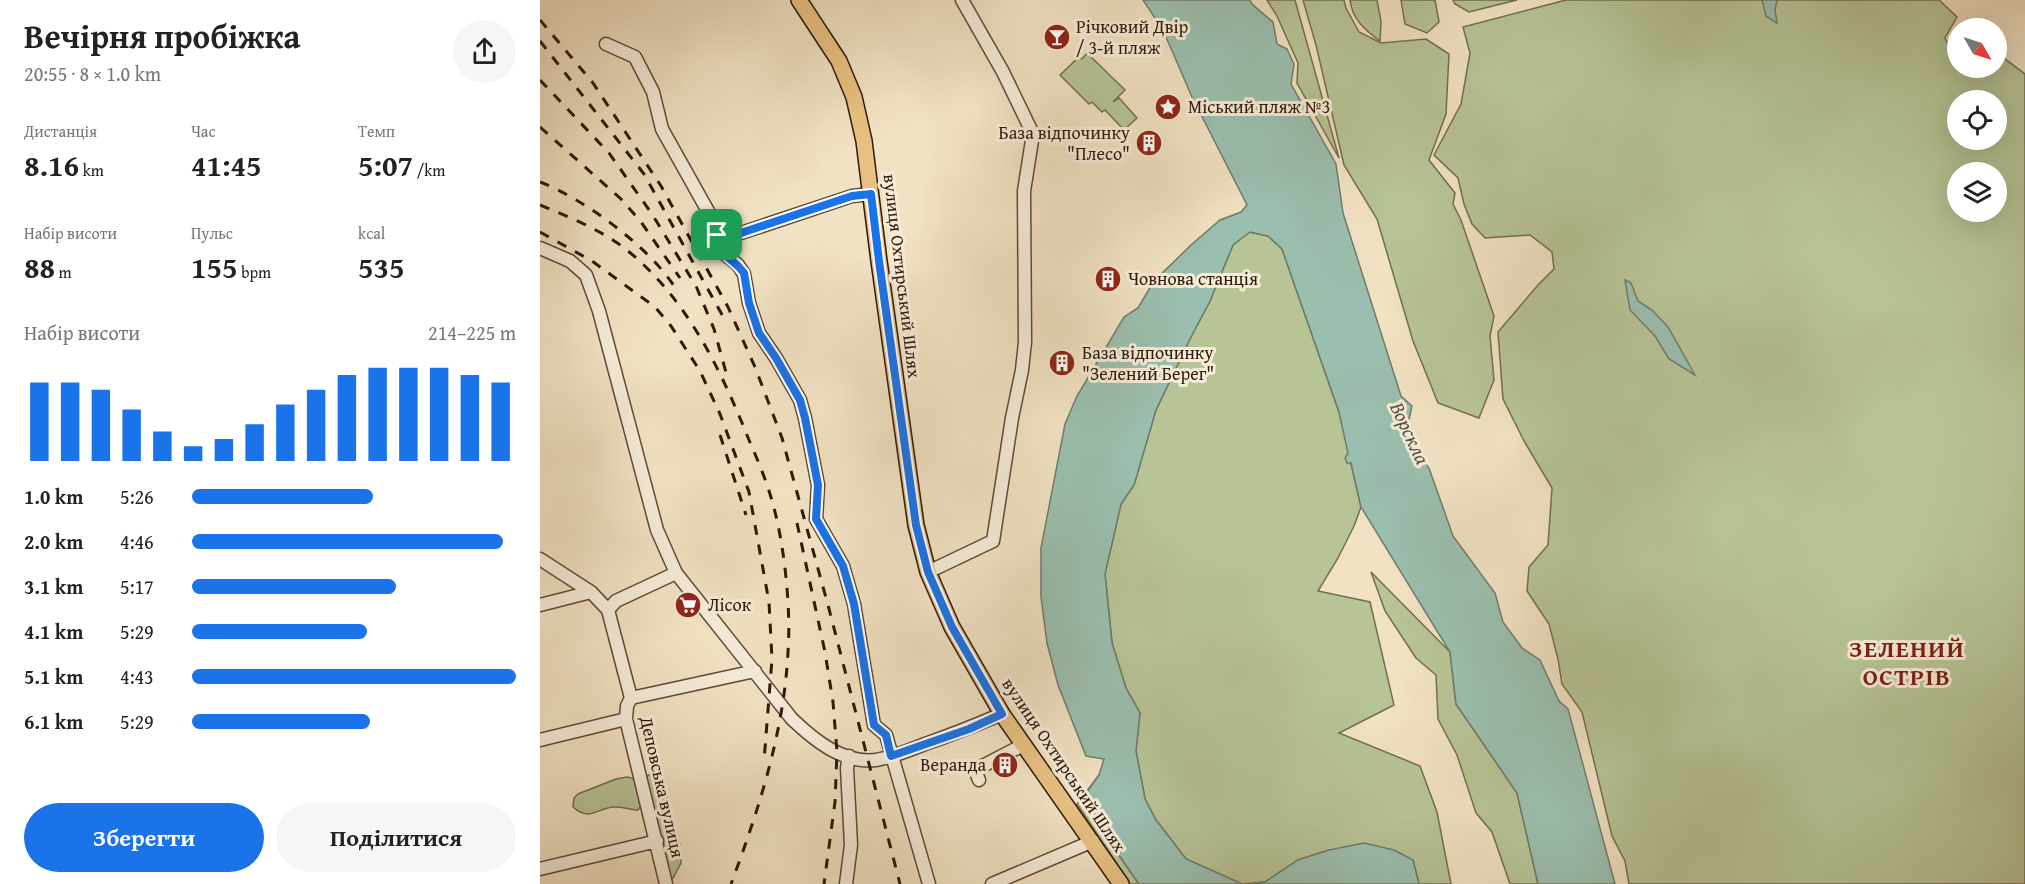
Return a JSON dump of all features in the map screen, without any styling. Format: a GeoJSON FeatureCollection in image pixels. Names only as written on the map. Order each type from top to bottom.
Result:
{"type":"FeatureCollection","features":[{"type":"Feature","properties":{"kind":"main road","name":"вулиця Охтирський Шлях"},"geometry":{"type":"LineString","coordinates":[[799,0],[839,61],[854,97],[867,154],[879,261],[916,525],[928,572],[952,627],[1002,714],[1121,884]]}},
{"type":"Feature","properties":{"kind":"street"},"geometry":{"type":"LineString","coordinates":[[928,572],[993,541],[1025,342],[1024,191],[1033,134],[1003,72],[962,0]]}},
{"type":"Feature","properties":{"kind":"street"},"geometry":{"type":"LineString","coordinates":[[606,44],[635,57],[653,92],[662,129],[709,213],[721,251],[744,273],[749,303],[759,333],[800,400],[818,485],[816,519],[843,566],[854,604],[874,725],[886,735],[929,884]]}},
{"type":"Feature","properties":{"kind":"street"},"geometry":{"type":"LineString","coordinates":[[717,235],[741,233],[852,196],[871,194]]}},
{"type":"Feature","properties":{"kind":"street"},"geometry":{"type":"LineString","coordinates":[[540,248],[570,261],[586,275],[599,311],[657,530],[676,573],[792,719],[821,744],[849,756],[875,760],[969,729],[1002,714]]}},
{"type":"Feature","properties":{"kind":"street","name":"Деповська вулиця"},"geometry":{"type":"LineString","coordinates":[[540,559],[591,592],[608,610],[631,698],[627,706],[626,719],[666,884]]}},
{"type":"Feature","properties":{"kind":"street"},"geometry":{"type":"LineString","coordinates":[[608,610],[616,601],[676,573]]}},
{"type":"Feature","properties":{"kind":"street"},"geometry":{"type":"LineString","coordinates":[[540,605],[591,592]]}},
{"type":"Feature","properties":{"kind":"street","name":"Деповська вулиця"},"geometry":{"type":"LineString","coordinates":[[631,698],[755,671]]}},
{"type":"Feature","properties":{"kind":"street"},"geometry":{"type":"LineString","coordinates":[[540,740],[626,719]]}},
{"type":"Feature","properties":{"kind":"street"},"geometry":{"type":"LineString","coordinates":[[979,780],[975,770],[1023,745]]}},
{"type":"Feature","properties":{"kind":"street"},"geometry":{"type":"LineString","coordinates":[[846,884],[851,846],[847,768],[849,756]]}},
{"type":"Feature","properties":{"kind":"street"},"geometry":{"type":"LineString","coordinates":[[540,869],[657,841]]}},
{"type":"Feature","properties":{"kind":"street"},"geometry":{"type":"LineString","coordinates":[[992,884],[1093,841]]}},
{"type":"Feature","properties":{"kind":"shaded area"},"geometry":{"type":"Polygon","coordinates":[[[1143,0],[1250,0],[1273,22],[1277,44],[1287,49],[1294,64],[1291,84],[1336,164],[1343,213],[1401,396],[1412,406],[1405,437],[1429,468],[1453,536],[1495,593],[1503,622],[1522,648],[1540,660],[1559,701],[1568,709],[1615,884],[1538,884],[1517,793],[1456,704],[1450,652],[1361,507],[1351,463],[1347,463],[1345,458],[1348,453],[1339,412],[1282,249],[1268,236],[1250,232],[1233,245],[1210,301],[1156,410],[1134,485],[1121,504],[1105,574],[1112,643],[1126,688],[1140,713],[1136,751],[1145,799],[1156,820],[1186,859],[1242,884],[1139,884],[1088,811],[1087,792],[1099,775],[1104,759],[1086,756],[1058,685],[1047,643],[1041,597],[1041,548],[1065,424],[1077,396],[1124,317],[1138,308],[1154,281],[1191,245],[1220,220],[1241,212],[1247,205],[1192,97],[1163,30],[1143,0]]]}},
{"type":"Feature","properties":{"kind":"shaded area"},"geometry":{"type":"Polygon","coordinates":[[[1267,0],[1295,0],[1339,158],[1297,83],[1298,63],[1277,16],[1267,0]]]}},
{"type":"Feature","properties":{"kind":"shaded area"},"geometry":{"type":"Polygon","coordinates":[[[1303,0],[1344,0],[1359,32],[1381,43],[1426,39],[1449,54],[1446,114],[1429,160],[1455,193],[1453,204],[1461,220],[1494,316],[1490,336],[1494,380],[1479,418],[1438,403],[1413,341],[1377,219],[1344,165],[1303,0]]]}},
{"type":"Feature","properties":{"kind":"shaded area"},"geometry":{"type":"Polygon","coordinates":[[[1350,0],[1377,0],[1381,21],[1380,41],[1360,24],[1353,13],[1350,0]]]}},
{"type":"Feature","properties":{"kind":"shaded area"},"geometry":{"type":"Polygon","coordinates":[[[1401,0],[1435,0],[1439,22],[1427,33],[1405,24],[1401,0]]]}},
{"type":"Feature","properties":{"kind":"shaded area"},"geometry":{"type":"Polygon","coordinates":[[[1453,0],[1517,0],[1469,12],[1455,4],[1453,0]]]}},
{"type":"Feature","properties":{"kind":"shaded area"},"geometry":{"type":"Polygon","coordinates":[[[1566,0],[1939,0],[1957,17],[1947,18],[1945,38],[1947,78],[2007,78],[2007,60],[2025,74],[2025,884],[1629,884],[1625,861],[1612,836],[1582,712],[1562,684],[1549,624],[1527,591],[1529,567],[1548,545],[1552,488],[1524,441],[1503,399],[1498,332],[1554,269],[1552,252],[1530,235],[1485,238],[1472,224],[1464,204],[1458,178],[1434,155],[1461,104],[1470,53],[1463,27],[1566,0]]]}},
{"type":"Feature","properties":{"kind":"shaded area"},"geometry":{"type":"Polygon","coordinates":[[[1762,0],[1777,0],[1775,10],[1777,23],[1766,16],[1762,0]]]}},
{"type":"Feature","properties":{"kind":"shaded area"},"geometry":{"type":"Polygon","coordinates":[[[1087,53],[1125,90],[1113,102],[1119,98],[1137,118],[1124,130],[1105,110],[1102,112],[1092,102],[1089,104],[1060,75],[1079,57],[1082,59],[1087,53]]]}},
{"type":"Feature","properties":{"kind":"shaded area"},"geometry":{"type":"Polygon","coordinates":[[[1249,232],[1268,236],[1282,249],[1339,412],[1361,507],[1338,558],[1318,591],[1370,602],[1394,705],[1339,733],[1420,766],[1437,812],[1451,884],[1419,884],[1413,860],[1329,850],[1298,860],[1265,882],[1242,884],[1186,859],[1156,820],[1145,799],[1136,751],[1140,713],[1126,688],[1112,643],[1105,574],[1121,504],[1134,485],[1156,410],[1210,301],[1233,245],[1249,232]]]}},
{"type":"Feature","properties":{"kind":"shaded area"},"geometry":{"type":"Polygon","coordinates":[[[1625,280],[1631,283],[1638,301],[1652,310],[1668,327],[1695,375],[1669,359],[1655,336],[1630,310],[1625,280]]]}},
{"type":"Feature","properties":{"kind":"shaded area"},"geometry":{"type":"Polygon","coordinates":[[[1371,572],[1450,652],[1456,704],[1517,793],[1538,884],[1510,884],[1492,832],[1476,813],[1457,755],[1438,719],[1436,675],[1416,658],[1385,611],[1371,572]]]}},
{"type":"Feature","properties":{"kind":"shaded area"},"geometry":{"type":"Polygon","coordinates":[[[653,773],[664,779],[680,845],[681,863],[673,878],[666,876],[645,782],[647,776],[653,773]]]}},
{"type":"Feature","properties":{"kind":"shaded area"},"geometry":{"type":"Polygon","coordinates":[[[1099,775],[1087,792],[1088,811],[1139,884],[1130,884],[1077,804],[1099,775]]]}},
{"type":"Feature","properties":{"kind":"shaded area"},"geometry":{"type":"Polygon","coordinates":[[[627,777],[635,780],[639,786],[643,803],[638,810],[614,807],[589,814],[573,807],[574,798],[578,794],[627,777]]]}},
{"type":"Feature","properties":{"kind":"shaded area"},"geometry":{"type":"Polygon","coordinates":[[[1364,843],[1394,850],[1413,860],[1419,884],[1251,884],[1265,882],[1298,860],[1329,850],[1364,843]]]}},
{"type":"Feature","properties":{"kind":"railway"},"geometry":{"type":"LineString","coordinates":[[540,20],[593,83],[661,186],[728,307],[755,367],[782,438],[900,884]]}},
{"type":"Feature","properties":{"kind":"railway"},"geometry":{"type":"LineString","coordinates":[[540,41],[644,174],[725,320]]}},
{"type":"Feature","properties":{"kind":"railway"},"geometry":{"type":"LineString","coordinates":[[540,80],[609,153],[652,214],[696,286],[714,329],[727,376]]}},
{"type":"Feature","properties":{"kind":"railway"},"geometry":{"type":"LineString","coordinates":[[540,127],[621,199],[641,222],[680,278]]}},
{"type":"Feature","properties":{"kind":"railway"},"geometry":{"type":"LineString","coordinates":[[540,182],[576,200],[614,225],[648,255],[674,286]]}},
{"type":"Feature","properties":{"kind":"railway"},"geometry":{"type":"LineString","coordinates":[[540,205],[608,237],[628,251],[668,291],[700,337],[727,388],[773,503],[782,545],[788,600],[789,636],[786,682],[776,741],[760,799],[731,884]]}},
{"type":"Feature","properties":{"kind":"railway"},"geometry":{"type":"LineString","coordinates":[[540,232],[592,261],[655,307],[671,326],[700,371],[720,414],[749,492],[769,602],[772,659],[764,761]]}},
{"type":"Feature","properties":{"kind":"railway"},"geometry":{"type":"LineString","coordinates":[[720,435],[746,515]]}},
{"type":"Feature","properties":{"kind":"railway"},"geometry":{"type":"LineString","coordinates":[[797,523],[825,652],[833,702],[837,752],[835,802],[824,884]]}},
{"type":"Feature","properties":{"kind":"place","name":"Річковий Двір / 3-й пляж"},"geometry":{"type":"Point","coordinates":[1057,37]}},
{"type":"Feature","properties":{"kind":"place","name":"Міський пляж №3"},"geometry":{"type":"Point","coordinates":[1168,107]}},
{"type":"Feature","properties":{"kind":"place","name":"База відпочинку \"Плесо\""},"geometry":{"type":"Point","coordinates":[1149,143]}},
{"type":"Feature","properties":{"kind":"place","name":"Човнова станція"},"geometry":{"type":"Point","coordinates":[1108,279]}},
{"type":"Feature","properties":{"kind":"place","name":"База відпочинку \"Зелений Берег\""},"geometry":{"type":"Point","coordinates":[1062,363]}},
{"type":"Feature","properties":{"kind":"place","name":"Лісок"},"geometry":{"type":"Point","coordinates":[688,605]}},
{"type":"Feature","properties":{"kind":"place","name":"Веранда"},"geometry":{"type":"Point","coordinates":[1005,765]}},
{"type":"Feature","properties":{"kind":"district","name":"ЗЕЛЕНИЙ ОСТРІВ"},"geometry":{"type":"Point","coordinates":[1907,663]}},
{"type":"Feature","properties":{"kind":"route"},"geometry":{"type":"LineString","coordinates":[[871,194],[916,525],[928,572],[952,627],[1002,714],[969,729],[891,756],[886,735],[874,725],[860,633],[843,566],[816,519],[818,485],[800,400],[759,333],[749,303],[744,273],[721,251],[717,235],[741,233],[852,196],[871,194]]}},
{"type":"Feature","properties":{"kind":"water label","name":"Ворскла"},"geometry":{"type":"Point","coordinates":[1410,433]}}]}
